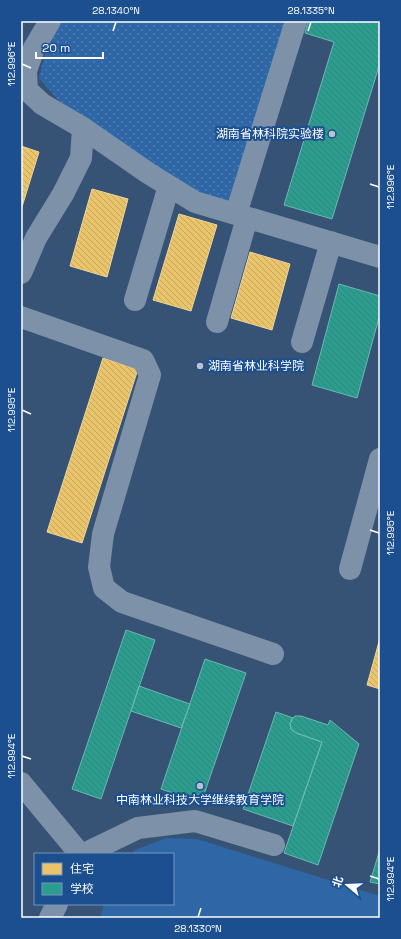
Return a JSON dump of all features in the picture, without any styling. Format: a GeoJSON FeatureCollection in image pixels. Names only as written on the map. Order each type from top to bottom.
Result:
{"type":"FeatureCollection","features":[{"type":"Feature","properties":{"kind":"lane"},"geometry":{"type":"LineString","coordinates":[[50,21],[34,48],[26,71],[27,90],[32,104],[84,128],[148,173],[195,202],[380,257]]}},
{"type":"Feature","properties":{"kind":"lane"},"geometry":{"type":"LineString","coordinates":[[217,322],[242,216],[296,21]]}},
{"type":"Feature","properties":{"kind":"lane"},"geometry":{"type":"LineString","coordinates":[[21,273],[36,238],[63,194],[81,158],[84,128]]}},
{"type":"Feature","properties":{"kind":"lane"},"geometry":{"type":"LineString","coordinates":[[135,300],[169,186]]}},
{"type":"Feature","properties":{"kind":"lane"},"geometry":{"type":"LineString","coordinates":[[302,342],[331,242]]}},
{"type":"Feature","properties":{"kind":"lane"},"geometry":{"type":"LineString","coordinates":[[21,317],[143,360],[150,374],[103,534],[99,568],[104,588],[122,602],[273,654]]}},
{"type":"Feature","properties":{"kind":"lane"},"geometry":{"type":"LineString","coordinates":[[350,569],[380,459]]}},
{"type":"Feature","properties":{"kind":"lane"},"geometry":{"type":"LineString","coordinates":[[21,782],[79,853]]}},
{"type":"Feature","properties":{"kind":"lane"},"geometry":{"type":"LineString","coordinates":[[86,853],[138,828],[195,821],[274,845]]}},
{"type":"Feature","properties":{"kind":"lane"},"geometry":{"type":"LineString","coordinates":[[50,918],[56,905]]}},
{"type":"Feature","properties":{"kind":"shaded area"},"geometry":{"type":"Polygon","coordinates":[[[59,21],[289,21],[231,206],[191,193],[58,100],[39,78],[45,54],[59,21]]]}},
{"type":"Feature","properties":{"kind":"shaded area"},"geometry":{"type":"Polygon","coordinates":[[[166,838],[197,839],[380,896],[380,918],[100,918],[104,905],[174,905],[174,853],[133,853],[135,850],[166,838]]]}},
{"type":"Feature","properties":{"kind":"building: 住宅"},"geometry":{"type":"Polygon","coordinates":[[[21,146],[39,152],[21,210],[21,146]]]}},
{"type":"Feature","properties":{"kind":"building: 住宅"},"geometry":{"type":"Polygon","coordinates":[[[92,189],[128,199],[107,277],[70,266],[92,189]]]}},
{"type":"Feature","properties":{"kind":"building: 住宅"},"geometry":{"type":"Polygon","coordinates":[[[179,214],[217,225],[191,311],[153,300],[179,214]]]}},
{"type":"Feature","properties":{"kind":"building: 住宅"},"geometry":{"type":"Polygon","coordinates":[[[250,252],[290,264],[272,330],[231,318],[250,252]]]}},
{"type":"Feature","properties":{"kind":"building: 住宅"},"geometry":{"type":"Polygon","coordinates":[[[103,358],[138,369],[82,543],[47,532],[103,358]]]}},
{"type":"Feature","properties":{"kind":"building: 住宅"},"geometry":{"type":"Polygon","coordinates":[[[380,638],[380,689],[367,685],[380,638]]]}},
{"type":"Feature","properties":{"kind":"building: 学校","name":"湖南省林科院实验楼"},"geometry":{"type":"Polygon","coordinates":[[[308,21],[380,21],[380,63],[332,219],[284,205],[334,42],[305,33],[308,21]]]}},
{"type":"Feature","properties":{"kind":"building: 学校"},"geometry":{"type":"Polygon","coordinates":[[[339,284],[380,296],[380,314],[357,398],[312,385],[339,284]]]}},
{"type":"Feature","properties":{"kind":"building: 学校"},"geometry":{"type":"Polygon","coordinates":[[[126,630],[155,640],[101,799],[72,789],[126,630]]]}},
{"type":"Feature","properties":{"kind":"building: 学校"},"geometry":{"type":"Polygon","coordinates":[[[205,659],[246,673],[201,803],[161,789],[205,659]]]}},
{"type":"Feature","properties":{"kind":"building: 学校"},"geometry":{"type":"Polygon","coordinates":[[[139,686],[190,704],[181,728],[131,711],[139,686]]]}},
{"type":"Feature","properties":{"kind":"building: 学校"},"geometry":{"type":"Polygon","coordinates":[[[276,712],[293,718],[290,724],[291,729],[296,733],[322,742],[293,826],[243,809],[276,712]]]}},
{"type":"Feature","properties":{"kind":"building: 学校"},"geometry":{"type":"Polygon","coordinates":[[[295,716],[301,716],[328,725],[330,720],[359,744],[318,865],[284,853],[322,742],[296,733],[291,729],[290,724],[295,716]]]}},
{"type":"Feature","properties":{"kind":"building: 学校"},"geometry":{"type":"Polygon","coordinates":[[[380,849],[380,884],[370,882],[380,849]]]}},
{"type":"Feature","properties":{"kind":"place","name":"湖南省林科院实验楼"},"geometry":{"type":"Point","coordinates":[332,134]}},
{"type":"Feature","properties":{"kind":"place","name":"湖南省林业科学院"},"geometry":{"type":"Point","coordinates":[200,366]}},
{"type":"Feature","properties":{"kind":"place","name":"中南林业科技大学继续教育学院"},"geometry":{"type":"Point","coordinates":[200,786]}}]}
